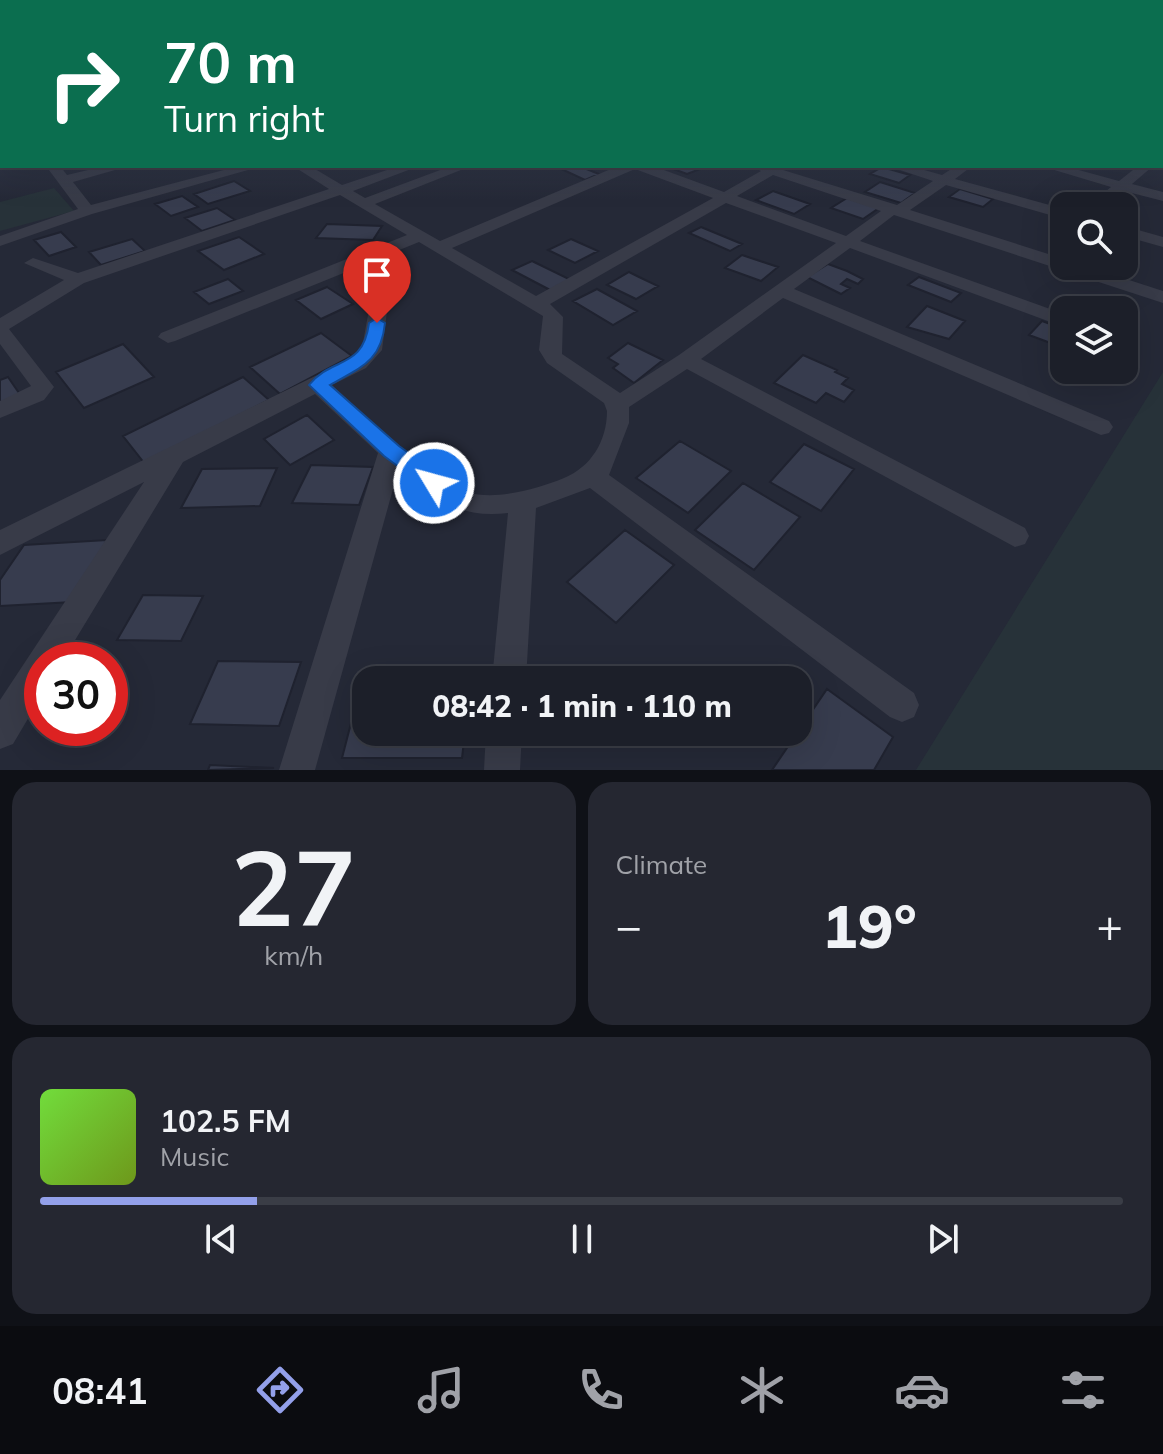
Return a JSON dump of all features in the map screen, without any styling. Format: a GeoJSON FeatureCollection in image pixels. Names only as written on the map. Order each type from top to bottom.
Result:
{"type":"FeatureCollection","features":[{"type":"Feature","properties":{"kind":"street"},"geometry":{"type":"LineString","coordinates":[[55,168],[87,211]]}},
{"type":"Feature","properties":{"kind":"street"},"geometry":{"type":"LineString","coordinates":[[64,180],[114,168]]}},
{"type":"Feature","properties":{"kind":"street"},"geometry":{"type":"LineString","coordinates":[[0,241],[87,211],[248,168]]}},
{"type":"Feature","properties":{"kind":"street"},"geometry":{"type":"LineString","coordinates":[[303,168],[437,248],[538,303],[553,317],[549,350],[554,358],[618,404]]}},
{"type":"Feature","properties":{"kind":"street"},"geometry":{"type":"LineString","coordinates":[[0,410],[36,395],[43,387],[0,328],[78,279],[406,168]]}},
{"type":"Feature","properties":{"kind":"street"},"geometry":{"type":"LineString","coordinates":[[361,204],[459,168]]}},
{"type":"Feature","properties":{"kind":"street"},"geometry":{"type":"LineString","coordinates":[[437,248],[625,168]]}},
{"type":"Feature","properties":{"kind":"street"},"geometry":{"type":"LineString","coordinates":[[645,168],[1050,316]]}},
{"type":"Feature","properties":{"kind":"street"},"geometry":{"type":"LineString","coordinates":[[538,303],[726,199],[770,168]]}},
{"type":"Feature","properties":{"kind":"street"},"geometry":{"type":"LineString","coordinates":[[774,168],[1050,260]]}},
{"type":"Feature","properties":{"kind":"street"},"geometry":{"type":"LineString","coordinates":[[902,168],[1050,210]]}},
{"type":"Feature","properties":{"kind":"street"},"geometry":{"type":"LineString","coordinates":[[618,404],[686,360],[846,242],[962,168]]}},
{"type":"Feature","properties":{"kind":"street"},"geometry":{"type":"LineString","coordinates":[[1055,168],[1163,197]]}},
{"type":"Feature","properties":{"kind":"street"},"geometry":{"type":"LineString","coordinates":[[1114,192],[1144,168]]}},
{"type":"Feature","properties":{"kind":"street"},"geometry":{"type":"LineString","coordinates":[[1138,235],[1163,242]]}},
{"type":"Feature","properties":{"kind":"street"},"geometry":{"type":"LineString","coordinates":[[168,337],[418,237]]}},
{"type":"Feature","properties":{"kind":"street"},"geometry":{"type":"LineString","coordinates":[[0,543],[359,363],[372,350],[375,342],[379,304],[355,262]]}},
{"type":"Feature","properties":{"kind":"street"},"geometry":{"type":"LineString","coordinates":[[33,263],[78,279]]}},
{"type":"Feature","properties":{"kind":"street"},"geometry":{"type":"LineString","coordinates":[[1111,280],[1163,297]]}},
{"type":"Feature","properties":{"kind":"street"},"geometry":{"type":"LineString","coordinates":[[780,290],[1101,427]]}},
{"type":"Feature","properties":{"kind":"street"},"geometry":{"type":"LineString","coordinates":[[686,360],[1015,536]]}},
{"type":"Feature","properties":{"kind":"street"},"geometry":{"type":"LineString","coordinates":[[318,385],[391,451],[467,504],[523,499],[557,491],[591,475],[602,466],[619,418],[618,404]]}},
{"type":"Feature","properties":{"kind":"street"},"geometry":{"type":"LineString","coordinates":[[297,770],[391,451]]}},
{"type":"Feature","properties":{"kind":"street"},"geometry":{"type":"LineString","coordinates":[[57,642],[175,455]]}},
{"type":"Feature","properties":{"kind":"street"},"geometry":{"type":"LineString","coordinates":[[591,475],[902,705]]}},
{"type":"Feature","properties":{"kind":"street"},"geometry":{"type":"LineString","coordinates":[[510,666],[523,499]]}},
{"type":"Feature","properties":{"kind":"street"},"geometry":{"type":"LineString","coordinates":[[0,731],[24,693]]}},
{"type":"Feature","properties":{"kind":"street"},"geometry":{"type":"LineString","coordinates":[[502,770],[503,746]]}},
{"type":"Feature","properties":{"kind":"shaded area"},"geometry":{"type":"Polygon","coordinates":[[[54,188],[74,211],[0,231],[0,202],[54,188]]]}},
{"type":"Feature","properties":{"kind":"shaded area"},"geometry":{"type":"Polygon","coordinates":[[[1163,372],[1163,770],[916,770],[1163,372]]]}},
{"type":"Feature","properties":{"kind":"building"},"geometry":{"type":"Polygon","coordinates":[[[559,168],[584,168],[599,174],[585,180],[559,168]]]}},
{"type":"Feature","properties":{"kind":"building"},"geometry":{"type":"Polygon","coordinates":[[[670,168],[703,168],[687,174],[670,168]]]}},
{"type":"Feature","properties":{"kind":"building"},"geometry":{"type":"Polygon","coordinates":[[[886,168],[910,175],[899,183],[870,174],[886,168]]]}},
{"type":"Feature","properties":{"kind":"building"},"geometry":{"type":"Polygon","coordinates":[[[234,181],[250,191],[208,204],[194,194],[234,181]]]}},
{"type":"Feature","properties":{"kind":"building"},"geometry":{"type":"Polygon","coordinates":[[[880,182],[915,193],[901,203],[865,192],[880,182]]]}},
{"type":"Feature","properties":{"kind":"building"},"geometry":{"type":"Polygon","coordinates":[[[960,189],[993,199],[983,207],[949,197],[960,189]]]}},
{"type":"Feature","properties":{"kind":"building"},"geometry":{"type":"Polygon","coordinates":[[[773,191],[810,204],[794,214],[756,200],[773,191]]]}},
{"type":"Feature","properties":{"kind":"building"},"geometry":{"type":"Polygon","coordinates":[[[182,196],[198,207],[171,216],[155,204],[182,196]]]}},
{"type":"Feature","properties":{"kind":"building"},"geometry":{"type":"Polygon","coordinates":[[[847,198],[879,208],[863,219],[831,208],[847,198]]]}},
{"type":"Feature","properties":{"kind":"building"},"geometry":{"type":"Polygon","coordinates":[[[217,208],[235,220],[202,231],[185,218],[217,208]]]}},
{"type":"Feature","properties":{"kind":"building"},"geometry":{"type":"Polygon","coordinates":[[[327,224],[382,226],[373,240],[316,238],[327,224]]]}},
{"type":"Feature","properties":{"kind":"building"},"geometry":{"type":"Polygon","coordinates":[[[701,227],[742,244],[730,251],[689,233],[701,227]]]}},
{"type":"Feature","properties":{"kind":"building"},"geometry":{"type":"Polygon","coordinates":[[[61,232],[76,247],[49,256],[34,240],[61,232]]]}},
{"type":"Feature","properties":{"kind":"building"},"geometry":{"type":"Polygon","coordinates":[[[239,237],[264,254],[224,270],[198,251],[239,237]]]}},
{"type":"Feature","properties":{"kind":"building"},"geometry":{"type":"Polygon","coordinates":[[[132,239],[145,251],[101,265],[89,252],[132,239]]]}},
{"type":"Feature","properties":{"kind":"building"},"geometry":{"type":"Polygon","coordinates":[[[571,239],[598,251],[575,263],[548,250],[571,239]]]}},
{"type":"Feature","properties":{"kind":"building"},"geometry":{"type":"Polygon","coordinates":[[[742,255],[778,267],[761,281],[725,268],[742,255]]]}},
{"type":"Feature","properties":{"kind":"building"},"geometry":{"type":"Polygon","coordinates":[[[532,261],[571,280],[552,291],[512,270],[532,261]]]}},
{"type":"Feature","properties":{"kind":"building"},"geometry":{"type":"Polygon","coordinates":[[[828,264],[863,279],[858,284],[847,279],[841,284],[850,288],[841,294],[807,277],[828,264]]]}},
{"type":"Feature","properties":{"kind":"building"},"geometry":{"type":"Polygon","coordinates":[[[629,272],[658,286],[636,299],[607,285],[629,272]]]}},
{"type":"Feature","properties":{"kind":"building"},"geometry":{"type":"Polygon","coordinates":[[[919,277],[961,293],[951,302],[908,285],[919,277]]]}},
{"type":"Feature","properties":{"kind":"building"},"geometry":{"type":"Polygon","coordinates":[[[228,279],[243,291],[209,304],[194,292],[228,279]]]}},
{"type":"Feature","properties":{"kind":"building"},"geometry":{"type":"Polygon","coordinates":[[[327,287],[353,304],[321,319],[296,300],[327,287]]]}},
{"type":"Feature","properties":{"kind":"building"},"geometry":{"type":"Polygon","coordinates":[[[597,289],[637,311],[613,325],[573,301],[597,289]]]}},
{"type":"Feature","properties":{"kind":"building"},"geometry":{"type":"Polygon","coordinates":[[[927,306],[965,321],[949,339],[907,327],[927,306]]]}},
{"type":"Feature","properties":{"kind":"building"},"geometry":{"type":"Polygon","coordinates":[[[1042,321],[1050,324],[1050,343],[1029,335],[1042,321]]]}},
{"type":"Feature","properties":{"kind":"building"},"geometry":{"type":"Polygon","coordinates":[[[321,333],[352,356],[280,394],[250,367],[321,333]]]}},
{"type":"Feature","properties":{"kind":"building"},"geometry":{"type":"Polygon","coordinates":[[[628,343],[663,360],[634,383],[613,368],[618,364],[608,358],[628,343]]]}},
{"type":"Feature","properties":{"kind":"building"},"geometry":{"type":"Polygon","coordinates":[[[123,344],[154,377],[84,408],[56,372],[123,344]]]}},
{"type":"Feature","properties":{"kind":"building"},"geometry":{"type":"Polygon","coordinates":[[[803,355],[848,378],[842,384],[854,390],[844,402],[826,393],[816,403],[774,383],[803,355]]]}},
{"type":"Feature","properties":{"kind":"building"},"geometry":{"type":"Polygon","coordinates":[[[8,377],[21,396],[0,405],[0,380],[8,377]]]}},
{"type":"Feature","properties":{"kind":"building"},"geometry":{"type":"Polygon","coordinates":[[[243,377],[269,400],[145,464],[123,436],[243,377]]]}},
{"type":"Feature","properties":{"kind":"building"},"geometry":{"type":"Polygon","coordinates":[[[307,415],[334,440],[290,465],[264,439],[307,415]]]}},
{"type":"Feature","properties":{"kind":"building"},"geometry":{"type":"Polygon","coordinates":[[[680,441],[731,471],[688,513],[636,478],[680,441]]]}},
{"type":"Feature","properties":{"kind":"building"},"geometry":{"type":"Polygon","coordinates":[[[804,444],[854,469],[821,511],[770,482],[804,444]]]}},
{"type":"Feature","properties":{"kind":"building"},"geometry":{"type":"Polygon","coordinates":[[[311,465],[373,467],[359,505],[292,503],[311,465]]]}},
{"type":"Feature","properties":{"kind":"building"},"geometry":{"type":"Polygon","coordinates":[[[277,468],[260,506],[181,508],[202,469],[277,468]]]}},
{"type":"Feature","properties":{"kind":"building"},"geometry":{"type":"Polygon","coordinates":[[[743,483],[800,517],[754,570],[695,530],[743,483]]]}},
{"type":"Feature","properties":{"kind":"building"},"geometry":{"type":"Polygon","coordinates":[[[625,530],[674,565],[616,623],[567,582],[625,530]]]}},
{"type":"Feature","properties":{"kind":"building"},"geometry":{"type":"Polygon","coordinates":[[[107,540],[73,602],[0,606],[0,580],[24,545],[107,540]]]}},
{"type":"Feature","properties":{"kind":"building"},"geometry":{"type":"Polygon","coordinates":[[[143,595],[203,596],[181,641],[117,640],[143,595]]]}},
{"type":"Feature","properties":{"kind":"building"},"geometry":{"type":"Polygon","coordinates":[[[218,661],[301,662],[279,726],[190,724],[218,661]]]}},
{"type":"Feature","properties":{"kind":"building"},"geometry":{"type":"Polygon","coordinates":[[[827,689],[893,737],[874,770],[772,770],[788,746],[812,746],[812,711],[827,689]]]}},
{"type":"Feature","properties":{"kind":"building"},"geometry":{"type":"Polygon","coordinates":[[[352,719],[352,746],[463,746],[462,758],[342,758],[352,719]]]}},
{"type":"Feature","properties":{"kind":"building"},"geometry":{"type":"Polygon","coordinates":[[[210,765],[274,768],[208,770],[210,765]]]}},
{"type":"Feature","properties":{"kind":"route"},"geometry":{"type":"LineString","coordinates":[[377,323],[375,342],[367,356],[318,385],[391,451],[434,483]]}}]}
